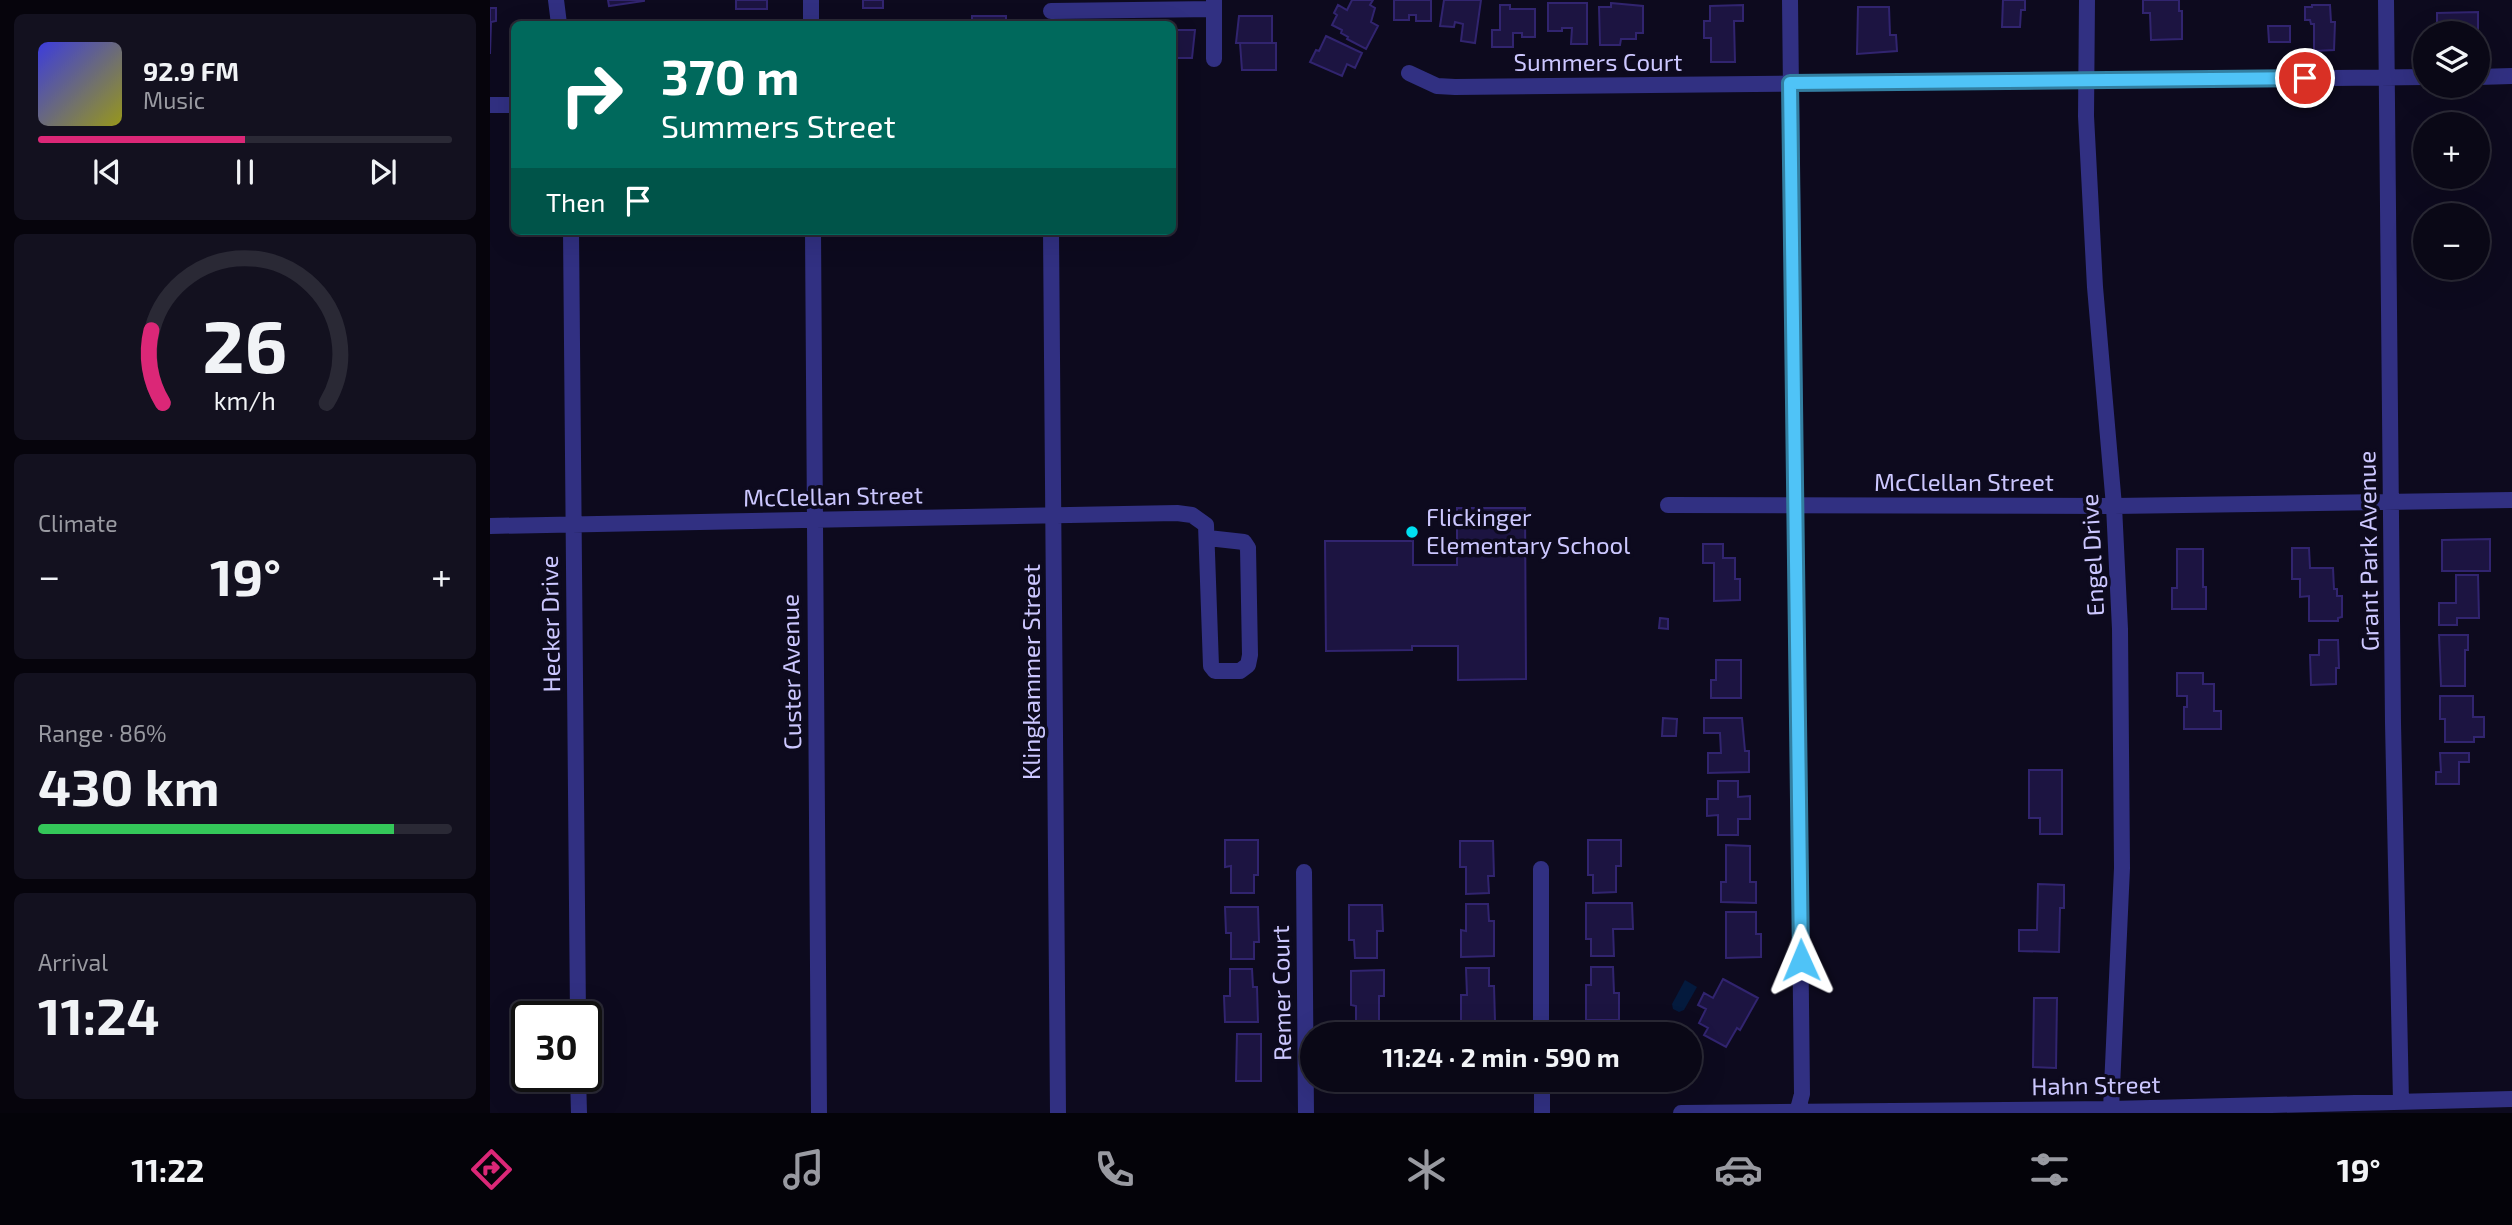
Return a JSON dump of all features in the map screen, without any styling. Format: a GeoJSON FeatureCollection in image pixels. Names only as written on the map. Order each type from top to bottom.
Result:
{"type":"FeatureCollection","features":[{"type":"Feature","properties":{"kind":"street"},"geometry":{"type":"LineString","coordinates":[[556,0],[559,21]]}},
{"type":"Feature","properties":{"kind":"street"},"geometry":{"type":"LineString","coordinates":[[811,0],[811,21]]}},
{"type":"Feature","properties":{"kind":"street"},"geometry":{"type":"LineString","coordinates":[[1790,0],[1802,1094],[1798,1112]]}},
{"type":"Feature","properties":{"kind":"street","name":"Engel Drive"},"geometry":{"type":"LineString","coordinates":[[2087,0],[2085,80],[2095,288],[2114,506],[2120,629],[2122,868],[2111,1109]]}},
{"type":"Feature","properties":{"kind":"street","name":"Grant Park Avenue"},"geometry":{"type":"LineString","coordinates":[[2386,0],[2401,1102]]}},
{"type":"Feature","properties":{"kind":"street"},"geometry":{"type":"LineString","coordinates":[[1051,12],[1214,5],[1214,59]]}},
{"type":"Feature","properties":{"kind":"street","name":"Summers Court"},"geometry":{"type":"LineString","coordinates":[[1409,73],[1437,86],[2413,77]]}},
{"type":"Feature","properties":{"kind":"street"},"geometry":{"type":"LineString","coordinates":[[2490,77],[2512,76]]}},
{"type":"Feature","properties":{"kind":"street"},"geometry":{"type":"LineString","coordinates":[[490,105],[511,105]]}},
{"type":"Feature","properties":{"kind":"street","name":"Hecker Drive"},"geometry":{"type":"LineString","coordinates":[[571,235],[578,1001]]}},
{"type":"Feature","properties":{"kind":"street","name":"Custer Avenue"},"geometry":{"type":"LineString","coordinates":[[813,235],[819,1113]]}},
{"type":"Feature","properties":{"kind":"street","name":"Klingkammer Street"},"geometry":{"type":"LineString","coordinates":[[1051,235],[1058,1113]]}},
{"type":"Feature","properties":{"kind":"street","name":"McClellan Street"},"geometry":{"type":"LineString","coordinates":[[1668,505],[2114,506],[2391,504],[2512,500]]}},
{"type":"Feature","properties":{"kind":"street","name":"McClellan Street"},"geometry":{"type":"LineString","coordinates":[[490,526],[1177,513],[1192,515],[1206,525],[1208,538]]}},
{"type":"Feature","properties":{"kind":"street"},"geometry":{"type":"LineString","coordinates":[[1208,538],[1244,542],[1248,548],[1250,655],[1248,665],[1240,671],[1215,671],[1210,666],[1208,538]]}},
{"type":"Feature","properties":{"kind":"street"},"geometry":{"type":"LineString","coordinates":[[1541,869],[1541,1022]]}},
{"type":"Feature","properties":{"kind":"street","name":"Remer Court"},"geometry":{"type":"LineString","coordinates":[[1304,872],[1306,1113]]}},
{"type":"Feature","properties":{"kind":"street"},"geometry":{"type":"LineString","coordinates":[[578,1092],[579,1113]]}},
{"type":"Feature","properties":{"kind":"street"},"geometry":{"type":"LineString","coordinates":[[1542,1092],[1542,1113]]}},
{"type":"Feature","properties":{"kind":"street","name":"Hahn Street"},"geometry":{"type":"LineString","coordinates":[[1681,1113],[2271,1110],[2512,1099]]}},
{"type":"Feature","properties":{"kind":"water"},"geometry":{"type":"Polygon","coordinates":[[[1685,980],[1697,987],[1684,1010],[1679,1012],[1673,1009],[1672,1004],[1685,980]]]}},
{"type":"Feature","properties":{"kind":"building"},"geometry":{"type":"Polygon","coordinates":[[[608,0],[644,0],[644,1],[609,6],[608,0]]]}},
{"type":"Feature","properties":{"kind":"building"},"geometry":{"type":"Polygon","coordinates":[[[736,0],[767,0],[767,9],[736,9],[736,0]]]}},
{"type":"Feature","properties":{"kind":"building"},"geometry":{"type":"Polygon","coordinates":[[[863,0],[883,0],[883,8],[863,8],[863,0]]]}},
{"type":"Feature","properties":{"kind":"building"},"geometry":{"type":"Polygon","coordinates":[[[1352,0],[1373,0],[1370,5],[1375,8],[1371,22],[1378,26],[1366,49],[1347,39],[1348,37],[1341,33],[1342,30],[1332,25],[1338,5],[1347,10],[1352,0]]]}},
{"type":"Feature","properties":{"kind":"building"},"geometry":{"type":"Polygon","coordinates":[[[1394,0],[1431,0],[1431,21],[1416,21],[1416,15],[1409,15],[1409,20],[1394,20],[1394,0]]]}},
{"type":"Feature","properties":{"kind":"building"},"geometry":{"type":"Polygon","coordinates":[[[1444,0],[1481,0],[1475,43],[1461,41],[1463,24],[1455,22],[1454,27],[1440,26],[1444,0]]]}},
{"type":"Feature","properties":{"kind":"building"},"geometry":{"type":"Polygon","coordinates":[[[2003,0],[2025,0],[2025,10],[2021,10],[2020,27],[2002,27],[2003,0]]]}},
{"type":"Feature","properties":{"kind":"building"},"geometry":{"type":"Polygon","coordinates":[[[2143,0],[2179,0],[2179,11],[2182,11],[2182,39],[2151,40],[2150,13],[2143,13],[2143,0]]]}},
{"type":"Feature","properties":{"kind":"building"},"geometry":{"type":"Polygon","coordinates":[[[1548,3],[1587,3],[1587,44],[1571,44],[1572,28],[1548,31],[1548,3]]]}},
{"type":"Feature","properties":{"kind":"building"},"geometry":{"type":"Polygon","coordinates":[[[1611,3],[1643,6],[1643,33],[1636,33],[1636,39],[1621,39],[1620,45],[1600,45],[1599,7],[1611,7],[1611,3]]]}},
{"type":"Feature","properties":{"kind":"building"},"geometry":{"type":"Polygon","coordinates":[[[1500,5],[1510,5],[1510,9],[1535,9],[1535,37],[1522,37],[1522,33],[1513,33],[1513,47],[1492,47],[1492,30],[1500,30],[1500,5]]]}},
{"type":"Feature","properties":{"kind":"building"},"geometry":{"type":"Polygon","coordinates":[[[1743,5],[1743,21],[1734,21],[1735,62],[1711,62],[1711,38],[1704,38],[1704,21],[1710,21],[1710,6],[1743,5]]]}},
{"type":"Feature","properties":{"kind":"building"},"geometry":{"type":"Polygon","coordinates":[[[2330,5],[2331,22],[2335,22],[2334,50],[2314,51],[2314,24],[2305,20],[2305,7],[2330,5]]]}},
{"type":"Feature","properties":{"kind":"building"},"geometry":{"type":"Polygon","coordinates":[[[1858,7],[1889,7],[1890,35],[1896,35],[1897,51],[1857,54],[1858,7]]]}},
{"type":"Feature","properties":{"kind":"building"},"geometry":{"type":"Polygon","coordinates":[[[490,8],[496,8],[496,21],[491,22],[490,54],[490,8]]]}},
{"type":"Feature","properties":{"kind":"building"},"geometry":{"type":"Polygon","coordinates":[[[2478,12],[2478,21],[2437,21],[2437,13],[2478,12]]]}},
{"type":"Feature","properties":{"kind":"building"},"geometry":{"type":"Polygon","coordinates":[[[972,16],[1006,16],[1006,21],[972,21],[972,16]]]}},
{"type":"Feature","properties":{"kind":"building"},"geometry":{"type":"Polygon","coordinates":[[[1239,16],[1272,16],[1272,43],[1236,43],[1239,16]]]}},
{"type":"Feature","properties":{"kind":"building"},"geometry":{"type":"Polygon","coordinates":[[[2268,26],[2290,26],[2290,42],[2269,42],[2268,26]]]}},
{"type":"Feature","properties":{"kind":"building"},"geometry":{"type":"Polygon","coordinates":[[[1176,30],[1195,30],[1192,58],[1176,58],[1176,30]]]}},
{"type":"Feature","properties":{"kind":"building"},"geometry":{"type":"Polygon","coordinates":[[[1326,36],[1362,53],[1355,68],[1347,64],[1342,76],[1310,62],[1326,36]]]}},
{"type":"Feature","properties":{"kind":"building"},"geometry":{"type":"Polygon","coordinates":[[[1240,43],[1276,43],[1276,70],[1242,70],[1240,43]]]}},
{"type":"Feature","properties":{"kind":"building"},"geometry":{"type":"Polygon","coordinates":[[[1457,508],[1525,508],[1526,679],[1458,680],[1458,646],[1412,646],[1412,650],[1326,651],[1325,541],[1413,541],[1413,565],[1457,565],[1457,508]]]}},
{"type":"Feature","properties":{"kind":"building"},"geometry":{"type":"Polygon","coordinates":[[[2490,539],[2490,571],[2442,571],[2442,540],[2490,539]]]}},
{"type":"Feature","properties":{"kind":"building"},"geometry":{"type":"Polygon","coordinates":[[[1703,544],[1723,544],[1723,558],[1735,558],[1735,579],[1740,579],[1740,600],[1714,601],[1714,563],[1703,563],[1703,544]]]}},
{"type":"Feature","properties":{"kind":"building"},"geometry":{"type":"Polygon","coordinates":[[[2292,548],[2309,548],[2310,568],[2333,568],[2334,589],[2337,589],[2337,596],[2342,596],[2342,617],[2338,618],[2338,621],[2309,621],[2309,596],[2300,597],[2300,579],[2292,579],[2292,548]]]}},
{"type":"Feature","properties":{"kind":"building"},"geometry":{"type":"Polygon","coordinates":[[[2177,549],[2203,549],[2206,609],[2172,609],[2172,588],[2177,588],[2177,549]]]}},
{"type":"Feature","properties":{"kind":"building"},"geometry":{"type":"Polygon","coordinates":[[[2456,575],[2478,575],[2479,618],[2457,618],[2457,625],[2439,625],[2439,603],[2456,603],[2456,575]]]}},
{"type":"Feature","properties":{"kind":"building"},"geometry":{"type":"Polygon","coordinates":[[[1660,618],[1668,619],[1668,629],[1659,628],[1660,618]]]}},
{"type":"Feature","properties":{"kind":"building"},"geometry":{"type":"Polygon","coordinates":[[[2439,635],[2468,635],[2468,650],[2465,650],[2465,686],[2441,686],[2439,635]]]}},
{"type":"Feature","properties":{"kind":"building"},"geometry":{"type":"Polygon","coordinates":[[[2319,640],[2338,640],[2339,668],[2336,668],[2336,684],[2311,685],[2310,655],[2319,655],[2319,640]]]}},
{"type":"Feature","properties":{"kind":"building"},"geometry":{"type":"Polygon","coordinates":[[[1716,660],[1741,660],[1741,698],[1711,698],[1711,680],[1716,680],[1716,660]]]}},
{"type":"Feature","properties":{"kind":"building"},"geometry":{"type":"Polygon","coordinates":[[[2177,673],[2203,673],[2203,684],[2214,684],[2214,711],[2221,711],[2221,729],[2184,729],[2187,696],[2177,696],[2177,673]]]}},
{"type":"Feature","properties":{"kind":"building"},"geometry":{"type":"Polygon","coordinates":[[[2440,696],[2473,696],[2473,717],[2484,717],[2484,737],[2474,737],[2474,742],[2445,742],[2445,719],[2440,719],[2440,696]]]}},
{"type":"Feature","properties":{"kind":"building"},"geometry":{"type":"Polygon","coordinates":[[[1663,718],[1677,719],[1676,736],[1662,736],[1663,718]]]}},
{"type":"Feature","properties":{"kind":"building"},"geometry":{"type":"Polygon","coordinates":[[[1704,718],[1742,718],[1745,751],[1749,751],[1749,772],[1708,773],[1708,753],[1721,753],[1720,733],[1704,733],[1704,718]]]}},
{"type":"Feature","properties":{"kind":"building"},"geometry":{"type":"Polygon","coordinates":[[[2440,753],[2469,753],[2469,762],[2459,762],[2459,784],[2436,784],[2436,772],[2441,772],[2440,753]]]}},
{"type":"Feature","properties":{"kind":"building"},"geometry":{"type":"Polygon","coordinates":[[[2029,770],[2062,770],[2062,834],[2040,834],[2040,818],[2029,818],[2029,770]]]}},
{"type":"Feature","properties":{"kind":"building"},"geometry":{"type":"Polygon","coordinates":[[[1718,781],[1738,781],[1738,797],[1750,796],[1750,819],[1738,819],[1738,835],[1718,835],[1718,815],[1707,816],[1707,799],[1718,799],[1718,781]]]}},
{"type":"Feature","properties":{"kind":"building"},"geometry":{"type":"Polygon","coordinates":[[[1225,840],[1258,840],[1258,875],[1254,875],[1254,893],[1231,893],[1231,866],[1225,867],[1225,840]]]}},
{"type":"Feature","properties":{"kind":"building"},"geometry":{"type":"Polygon","coordinates":[[[1588,840],[1621,840],[1621,866],[1616,866],[1616,892],[1593,893],[1593,875],[1588,875],[1588,840]]]}},
{"type":"Feature","properties":{"kind":"building"},"geometry":{"type":"Polygon","coordinates":[[[1460,841],[1493,841],[1494,876],[1488,876],[1489,893],[1466,894],[1466,867],[1460,867],[1460,841]]]}},
{"type":"Feature","properties":{"kind":"building"},"geometry":{"type":"Polygon","coordinates":[[[1726,845],[1750,846],[1750,882],[1756,882],[1756,903],[1721,902],[1721,882],[1726,882],[1726,845]]]}},
{"type":"Feature","properties":{"kind":"building"},"geometry":{"type":"Polygon","coordinates":[[[2038,884],[2064,885],[2064,908],[2060,908],[2059,952],[2019,951],[2019,930],[2037,930],[2038,884]]]}},
{"type":"Feature","properties":{"kind":"building"},"geometry":{"type":"Polygon","coordinates":[[[1586,903],[1632,903],[1633,929],[1613,929],[1614,956],[1591,956],[1591,939],[1586,939],[1586,903]]]}},
{"type":"Feature","properties":{"kind":"building"},"geometry":{"type":"Polygon","coordinates":[[[1466,904],[1488,904],[1489,921],[1494,921],[1494,956],[1461,957],[1461,930],[1466,931],[1466,904]]]}},
{"type":"Feature","properties":{"kind":"building"},"geometry":{"type":"Polygon","coordinates":[[[1349,905],[1382,905],[1383,931],[1377,931],[1377,958],[1355,958],[1354,940],[1349,940],[1349,905]]]}},
{"type":"Feature","properties":{"kind":"building"},"geometry":{"type":"Polygon","coordinates":[[[1225,907],[1258,907],[1259,942],[1254,942],[1254,959],[1231,959],[1231,933],[1226,933],[1225,907]]]}},
{"type":"Feature","properties":{"kind":"building"},"geometry":{"type":"Polygon","coordinates":[[[1726,912],[1756,912],[1756,934],[1761,934],[1761,957],[1726,958],[1726,912]]]}},
{"type":"Feature","properties":{"kind":"building"},"geometry":{"type":"Polygon","coordinates":[[[1591,967],[1613,967],[1614,993],[1619,993],[1619,1020],[1586,1020],[1586,985],[1591,985],[1591,967]]]}},
{"type":"Feature","properties":{"kind":"building"},"geometry":{"type":"Polygon","coordinates":[[[1466,968],[1489,968],[1489,986],[1494,986],[1495,1021],[1461,1021],[1461,995],[1467,995],[1466,968]]]}},
{"type":"Feature","properties":{"kind":"building"},"geometry":{"type":"Polygon","coordinates":[[[1230,969],[1252,969],[1253,987],[1257,987],[1258,1022],[1225,1022],[1224,996],[1230,996],[1230,969]]]}},
{"type":"Feature","properties":{"kind":"building"},"geometry":{"type":"Polygon","coordinates":[[[1384,970],[1384,996],[1379,996],[1379,1022],[1356,1022],[1356,1006],[1351,1005],[1351,971],[1384,970]]]}},
{"type":"Feature","properties":{"kind":"building"},"geometry":{"type":"Polygon","coordinates":[[[1723,979],[1758,998],[1740,1030],[1737,1028],[1726,1047],[1704,1035],[1708,1028],[1700,1022],[1706,1009],[1698,1005],[1704,993],[1713,998],[1723,979]]]}},
{"type":"Feature","properties":{"kind":"building"},"geometry":{"type":"Polygon","coordinates":[[[2034,998],[2057,998],[2056,1068],[2033,1067],[2034,998]]]}},
{"type":"Feature","properties":{"kind":"building"},"geometry":{"type":"Polygon","coordinates":[[[1237,1034],[1261,1034],[1261,1081],[1236,1081],[1237,1034]]]}},
{"type":"Feature","properties":{"kind":"place","name":"Flickinger Elementary School"},"geometry":{"type":"Point","coordinates":[1412,532]}},
{"type":"Feature","properties":{"kind":"route"},"geometry":{"type":"LineString","coordinates":[[1801,960],[1790,83],[2305,78]]}}]}
